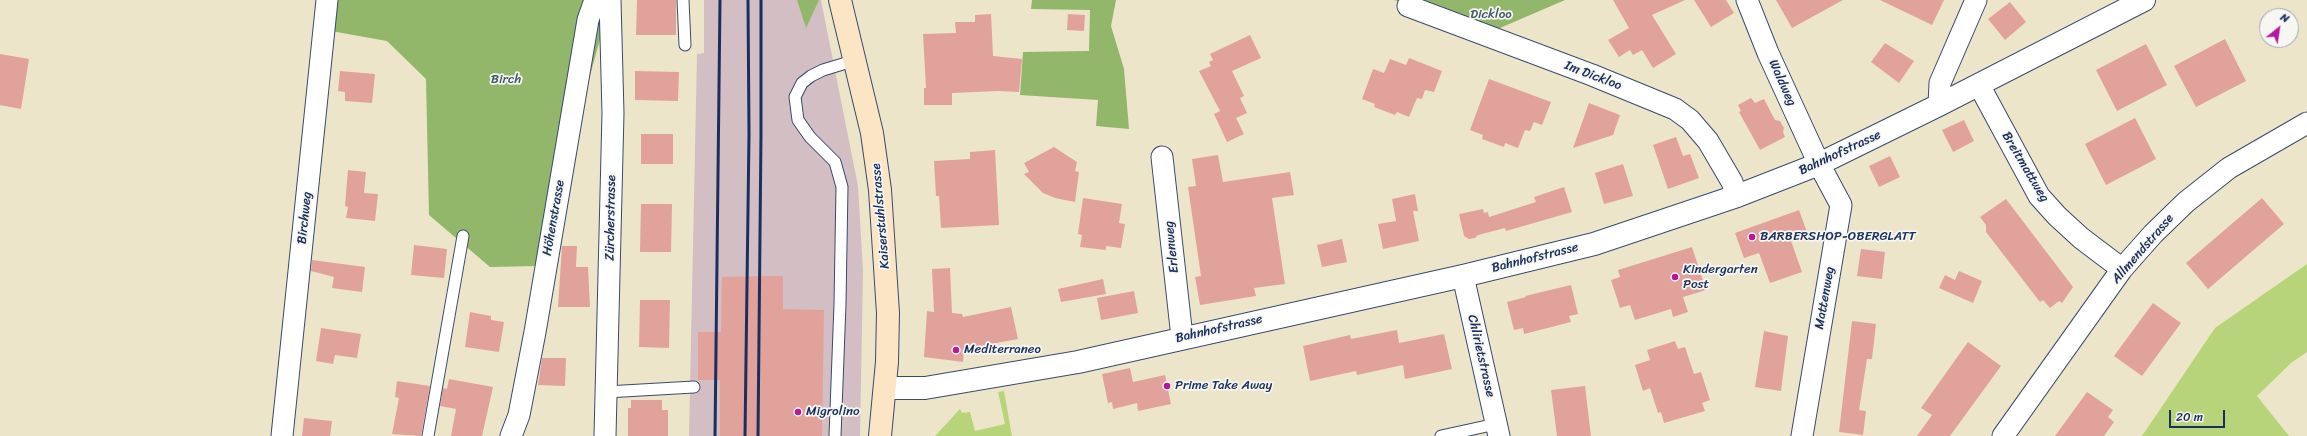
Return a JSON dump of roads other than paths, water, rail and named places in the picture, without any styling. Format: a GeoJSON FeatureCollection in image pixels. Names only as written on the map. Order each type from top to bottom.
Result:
{"type":"FeatureCollection","features":[{"type":"Feature","properties":{"kind":"main road","name":"Kaiserstuhlstrasse"},"geometry":{"type":"LineString","coordinates":[[840,0],[856,60],[872,133],[880,190],[888,313],[885,388],[880,436]]}},
{"type":"Feature","properties":{"kind":"street","name":"Birchweg"},"geometry":{"type":"LineString","coordinates":[[282,436],[327,0]]}},
{"type":"Feature","properties":{"kind":"street","name":"Höhenstrasse"},"geometry":{"type":"LineString","coordinates":[[511,436],[519,415],[535,332],[588,20],[595,0]]}},
{"type":"Feature","properties":{"kind":"street","name":"Zürcherstrasse"},"geometry":{"type":"LineString","coordinates":[[605,436],[613,113],[610,0]]}},
{"type":"Feature","properties":{"kind":"street","name":"Waldweg"},"geometry":{"type":"LineString","coordinates":[[1747,0],[1768,52],[1818,164]]}},
{"type":"Feature","properties":{"kind":"street"},"geometry":{"type":"LineString","coordinates":[[1940,106],[1940,84],[1976,0]]}},
{"type":"Feature","properties":{"kind":"street","name":"Bahnhofstrasse"},"geometry":{"type":"LineString","coordinates":[[885,388],[925,388],[1078,362],[1182,337],[1463,276],[1594,244],[1737,196],[1818,164],[1940,106],[2144,0]]}},
{"type":"Feature","properties":{"kind":"street","name":"Im Dickloo"},"geometry":{"type":"LineString","coordinates":[[1408,6],[1592,75],[1675,109],[1690,120],[1708,141],[1732,182],[1737,196]]}},
{"type":"Feature","properties":{"kind":"street","name":"Breitmattweg"},"geometry":{"type":"LineString","coordinates":[[1979,85],[2040,196],[2057,216],[2081,238],[2122,269]]}},
{"type":"Feature","properties":{"kind":"street","name":"Allmendstrasse"},"geometry":{"type":"LineString","coordinates":[[2003,436],[2122,269],[2153,234],[2186,202],[2229,168],[2307,123]]}},
{"type":"Feature","properties":{"kind":"street","name":"Erlenweg"},"geometry":{"type":"LineString","coordinates":[[1162,157],[1182,337]]}},
{"type":"Feature","properties":{"kind":"street","name":"Mattenweg"},"geometry":{"type":"LineString","coordinates":[[1802,436],[1841,205],[1818,164]]}},
{"type":"Feature","properties":{"kind":"street","name":"Chlirietstrasse"},"geometry":{"type":"LineString","coordinates":[[1463,276],[1497,430]]}},
{"type":"Feature","properties":{"kind":"lane"},"geometry":{"type":"LineString","coordinates":[[683,0],[685,45]]}},
{"type":"Feature","properties":{"kind":"lane"},"geometry":{"type":"LineString","coordinates":[[835,436],[840,312],[842,187],[835,162],[810,137],[798,120],[795,97],[802,84],[811,76],[823,70],[856,60]]}},
{"type":"Feature","properties":{"kind":"lane"},"geometry":{"type":"LineString","coordinates":[[428,436],[463,236]]}},
{"type":"Feature","properties":{"kind":"lane"},"geometry":{"type":"LineString","coordinates":[[606,392],[694,387]]}},
{"type":"Feature","properties":{"kind":"lane"},"geometry":{"type":"LineString","coordinates":[[1441,436],[1497,430]]}},
{"type":"Feature","properties":{"kind":"railway"},"geometry":{"type":"LineString","coordinates":[[715,436],[720,0]]}},
{"type":"Feature","properties":{"kind":"railway"},"geometry":{"type":"LineString","coordinates":[[745,436],[749,134],[748,0]]}},
{"type":"Feature","properties":{"kind":"railway"},"geometry":{"type":"LineString","coordinates":[[758,436],[761,0]]}},
{"type":"Feature","properties":{"kind":"place","name":"BARBERSHOP-OBERGLATT"},"geometry":{"type":"Point","coordinates":[1752,237]}},
{"type":"Feature","properties":{"kind":"place","name":"Kindergarten Post"},"geometry":{"type":"Point","coordinates":[1675,277]}},
{"type":"Feature","properties":{"kind":"place","name":"Mediterraneo"},"geometry":{"type":"Point","coordinates":[956,350]}},
{"type":"Feature","properties":{"kind":"place","name":"Prime Take Away"},"geometry":{"type":"Point","coordinates":[1167,386]}},
{"type":"Feature","properties":{"kind":"place","name":"Migrolino"},"geometry":{"type":"Point","coordinates":[798,412]}},
{"type":"Feature","properties":{"kind":"park label","name":"Dickloo"},"geometry":{"type":"Point","coordinates":[1491,15]}},
{"type":"Feature","properties":{"kind":"park label","name":"Birch"},"geometry":{"type":"Point","coordinates":[506,80]}}]}
